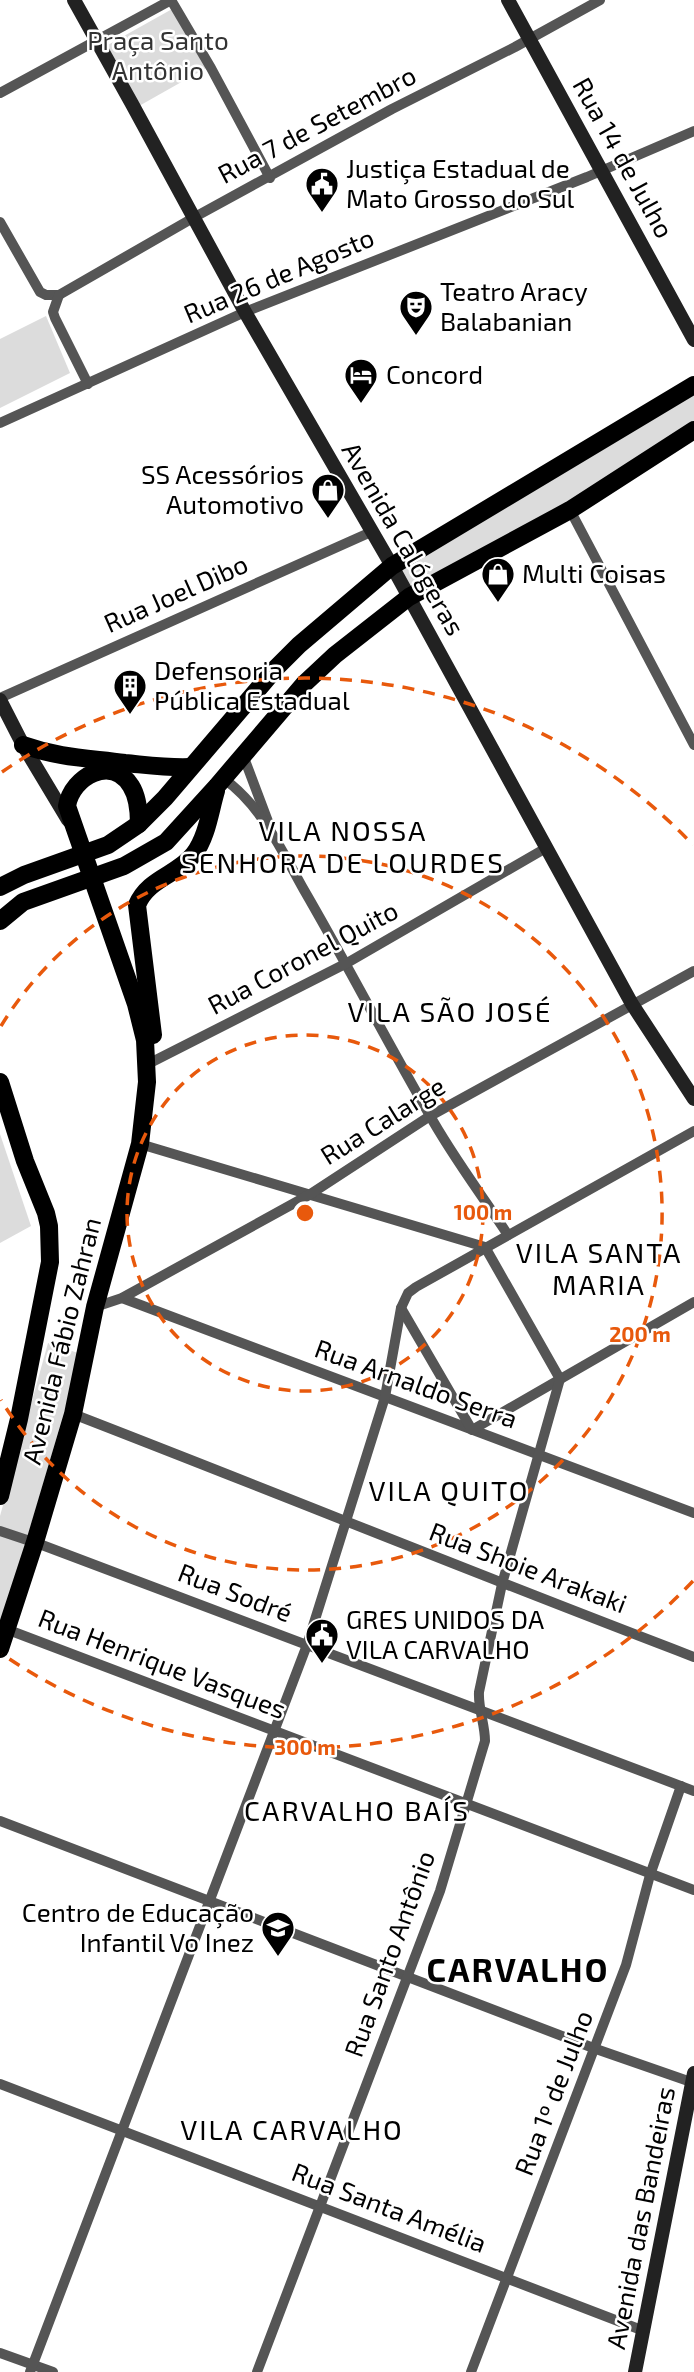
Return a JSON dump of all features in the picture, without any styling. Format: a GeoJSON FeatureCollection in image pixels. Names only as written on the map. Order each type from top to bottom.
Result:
{"type":"FeatureCollection","features":[{"type":"Feature","properties":{"kind":"main road","name":"Avenida Calógeras"},"geometry":{"type":"LineString","coordinates":[[74,0],[245,312],[410,597],[632,1004],[694,1099]]}},
{"type":"Feature","properties":{"kind":"main road","name":"Rua 14 de Julho"},"geometry":{"type":"LineString","coordinates":[[508,0],[694,340]]}},
{"type":"Feature","properties":{"kind":"main road"},"geometry":{"type":"LineString","coordinates":[[0,887],[24,875],[108,845],[139,824],[299,645],[392,566],[694,384]]}},
{"type":"Feature","properties":{"kind":"main road"},"geometry":{"type":"LineString","coordinates":[[0,921],[23,902],[124,866],[166,842],[304,684],[335,655],[410,597],[570,510],[694,430]]}},
{"type":"Feature","properties":{"kind":"main road"},"geometry":{"type":"LineString","coordinates":[[0,699],[23,745],[76,833]]}},
{"type":"Feature","properties":{"kind":"main road"},"geometry":{"type":"LineString","coordinates":[[23,745],[48,754],[76,759],[167,768],[190,767]]}},
{"type":"Feature","properties":{"kind":"main road","name":"Avenida Fábio Zahran"},"geometry":{"type":"LineString","coordinates":[[0,1649],[73,1414],[95,1307],[140,1144],[149,1070],[136,1004],[67,806],[71,793],[77,783],[98,771],[110,770],[122,775],[130,784],[137,802],[139,824]]}},
{"type":"Feature","properties":{"kind":"main road"},"geometry":{"type":"LineString","coordinates":[[149,1070],[153,1031],[137,905],[142,892],[192,856],[201,843],[221,782]]}},
{"type":"Feature","properties":{"kind":"main road","name":"Avenida Fábio Zahran"},"geometry":{"type":"LineString","coordinates":[[0,1082],[49,1226],[50,1262],[39,1324],[0,1496]]}},
{"type":"Feature","properties":{"kind":"main road","name":"Avenida das Bandeiras"},"geometry":{"type":"LineString","coordinates":[[635,2372],[693,2080]]}},
{"type":"Feature","properties":{"kind":"street"},"geometry":{"type":"LineString","coordinates":[[0,93],[171,0],[270,178]]}},
{"type":"Feature","properties":{"kind":"street","name":"Rua 7 de Setembro"},"geometry":{"type":"LineString","coordinates":[[59,295],[392,109],[600,0]]}},
{"type":"Feature","properties":{"kind":"street","name":"Rua 26 de Agosto"},"geometry":{"type":"LineString","coordinates":[[0,423],[245,312],[694,131]]}},
{"type":"Feature","properties":{"kind":"street"},"geometry":{"type":"LineString","coordinates":[[0,222],[40,292],[59,295],[53,312],[54,318],[88,384]]}},
{"type":"Feature","properties":{"kind":"street"},"geometry":{"type":"LineString","coordinates":[[570,510],[694,745]]}},
{"type":"Feature","properties":{"kind":"street","name":"Rua Joel Dibo"},"geometry":{"type":"LineString","coordinates":[[0,699],[371,531]]}},
{"type":"Feature","properties":{"kind":"street"},"geometry":{"type":"LineString","coordinates":[[243,755],[274,836]]}},
{"type":"Feature","properties":{"kind":"street"},"geometry":{"type":"LineString","coordinates":[[221,782],[239,789],[274,836],[430,1116],[508,1234]]}},
{"type":"Feature","properties":{"kind":"street","name":"Rua Coronel Quito"},"geometry":{"type":"LineString","coordinates":[[149,1070],[347,963],[546,848]]}},
{"type":"Feature","properties":{"kind":"street","name":"Rua Calarge"},"geometry":{"type":"LineString","coordinates":[[95,1307],[122,1298],[309,1195],[430,1116],[694,971]]}},
{"type":"Feature","properties":{"kind":"street"},"geometry":{"type":"LineString","coordinates":[[32,2368],[307,1645],[385,1397],[401,1308],[408,1293],[694,1131]]}},
{"type":"Feature","properties":{"kind":"street"},"geometry":{"type":"LineString","coordinates":[[140,1144],[485,1247],[561,1379]]}},
{"type":"Feature","properties":{"kind":"street","name":"Rua Arnaldo Serra"},"geometry":{"type":"LineString","coordinates":[[122,1298],[472,1430],[538,1452],[694,1513]]}},
{"type":"Feature","properties":{"kind":"street"},"geometry":{"type":"LineString","coordinates":[[401,1308],[472,1430],[694,1302]]}},
{"type":"Feature","properties":{"kind":"street","name":"Rua Santo Antônio"},"geometry":{"type":"LineString","coordinates":[[257,2372],[440,1891],[468,1803],[485,1741],[478,1709],[479,1692],[502,1584],[561,1379]]}},
{"type":"Feature","properties":{"kind":"street","name":"Rua Shoie Arakaki"},"geometry":{"type":"LineString","coordinates":[[73,1414],[694,1657]]}},
{"type":"Feature","properties":{"kind":"street","name":"Rua Sodré"},"geometry":{"type":"LineString","coordinates":[[0,1531],[694,1791]]}},
{"type":"Feature","properties":{"kind":"street","name":"Rua Henrique Vasques"},"geometry":{"type":"LineString","coordinates":[[6,1629],[694,1890]]}},
{"type":"Feature","properties":{"kind":"street","name":"Rua 1º de Julho"},"geometry":{"type":"LineString","coordinates":[[471,2372],[596,2049],[626,1965],[650,1875],[681,1786]]}},
{"type":"Feature","properties":{"kind":"street"},"geometry":{"type":"LineString","coordinates":[[0,1821],[596,2049],[693,2080]]}},
{"type":"Feature","properties":{"kind":"street","name":"Rua Santa Amélia"},"geometry":{"type":"LineString","coordinates":[[0,2084],[644,2331]]}},
{"type":"Feature","properties":{"kind":"street"},"geometry":{"type":"LineString","coordinates":[[0,2353],[32,2368],[53,2372]]}},
{"type":"Feature","properties":{"kind":"green space","name":"Praça Santo Antônio"},"geometry":{"type":"Polygon","coordinates":[[[174,8],[208,67],[139,106],[106,46],[174,8]]]}},
{"type":"Feature","properties":{"kind":"green space"},"geometry":{"type":"Polygon","coordinates":[[[46,316],[70,373],[0,408],[0,339],[46,316]]]}},
{"type":"Feature","properties":{"kind":"green space"},"geometry":{"type":"Polygon","coordinates":[[[694,385],[694,430],[409,597],[392,566],[694,385]]]}},
{"type":"Feature","properties":{"kind":"green space"},"geometry":{"type":"Polygon","coordinates":[[[0,1134],[31,1226],[0,1243],[0,1134]]]}},
{"type":"Feature","properties":{"kind":"green space"},"geometry":{"type":"Polygon","coordinates":[[[48,1343],[81,1354],[0,1631],[0,1516],[48,1343]]]}},
{"type":"Feature","properties":{"kind":"place","name":"Justiça Estadual de Mato Grosso do Sul"},"geometry":{"type":"Point","coordinates":[322,214]}},
{"type":"Feature","properties":{"kind":"place","name":"Teatro Aracy Balabanian"},"geometry":{"type":"Point","coordinates":[416,337]}},
{"type":"Feature","properties":{"kind":"place","name":"Concord"},"geometry":{"type":"Point","coordinates":[361,405]}},
{"type":"Feature","properties":{"kind":"place","name":"SS Acessórios Automotivo"},"geometry":{"type":"Point","coordinates":[328,520]}},
{"type":"Feature","properties":{"kind":"place","name":"Multi Coisas"},"geometry":{"type":"Point","coordinates":[498,604]}},
{"type":"Feature","properties":{"kind":"place","name":"Defensoria Pública Estadual"},"geometry":{"type":"Point","coordinates":[130,716]}},
{"type":"Feature","properties":{"kind":"place","name":"GRES UNIDOS DA VILA CARVALHO"},"geometry":{"type":"Point","coordinates":[322,1665]}},
{"type":"Feature","properties":{"kind":"place","name":"Centro de Educação Infantil Vo Inez"},"geometry":{"type":"Point","coordinates":[278,1958]}},
{"type":"Feature","properties":{"kind":"district","name":"VILA NOSSA SENHORA DE LOURDES"},"geometry":{"type":"Point","coordinates":[343,847]}},
{"type":"Feature","properties":{"kind":"district","name":"VILA SÃO JOSÉ"},"geometry":{"type":"Point","coordinates":[450,1012]}},
{"type":"Feature","properties":{"kind":"district","name":"VILA SANTA MARIA"},"geometry":{"type":"Point","coordinates":[599,1269]}},
{"type":"Feature","properties":{"kind":"district","name":"VILA QUITO"},"geometry":{"type":"Point","coordinates":[449,1491]}},
{"type":"Feature","properties":{"kind":"district","name":"CARVALHO BAÍS"},"geometry":{"type":"Point","coordinates":[357,1811]}},
{"type":"Feature","properties":{"kind":"district","name":"CARVALHO"},"geometry":{"type":"Point","coordinates":[518,1970]}},
{"type":"Feature","properties":{"kind":"district","name":"VILA CARVALHO"},"geometry":{"type":"Point","coordinates":[292,2130]}}]}
